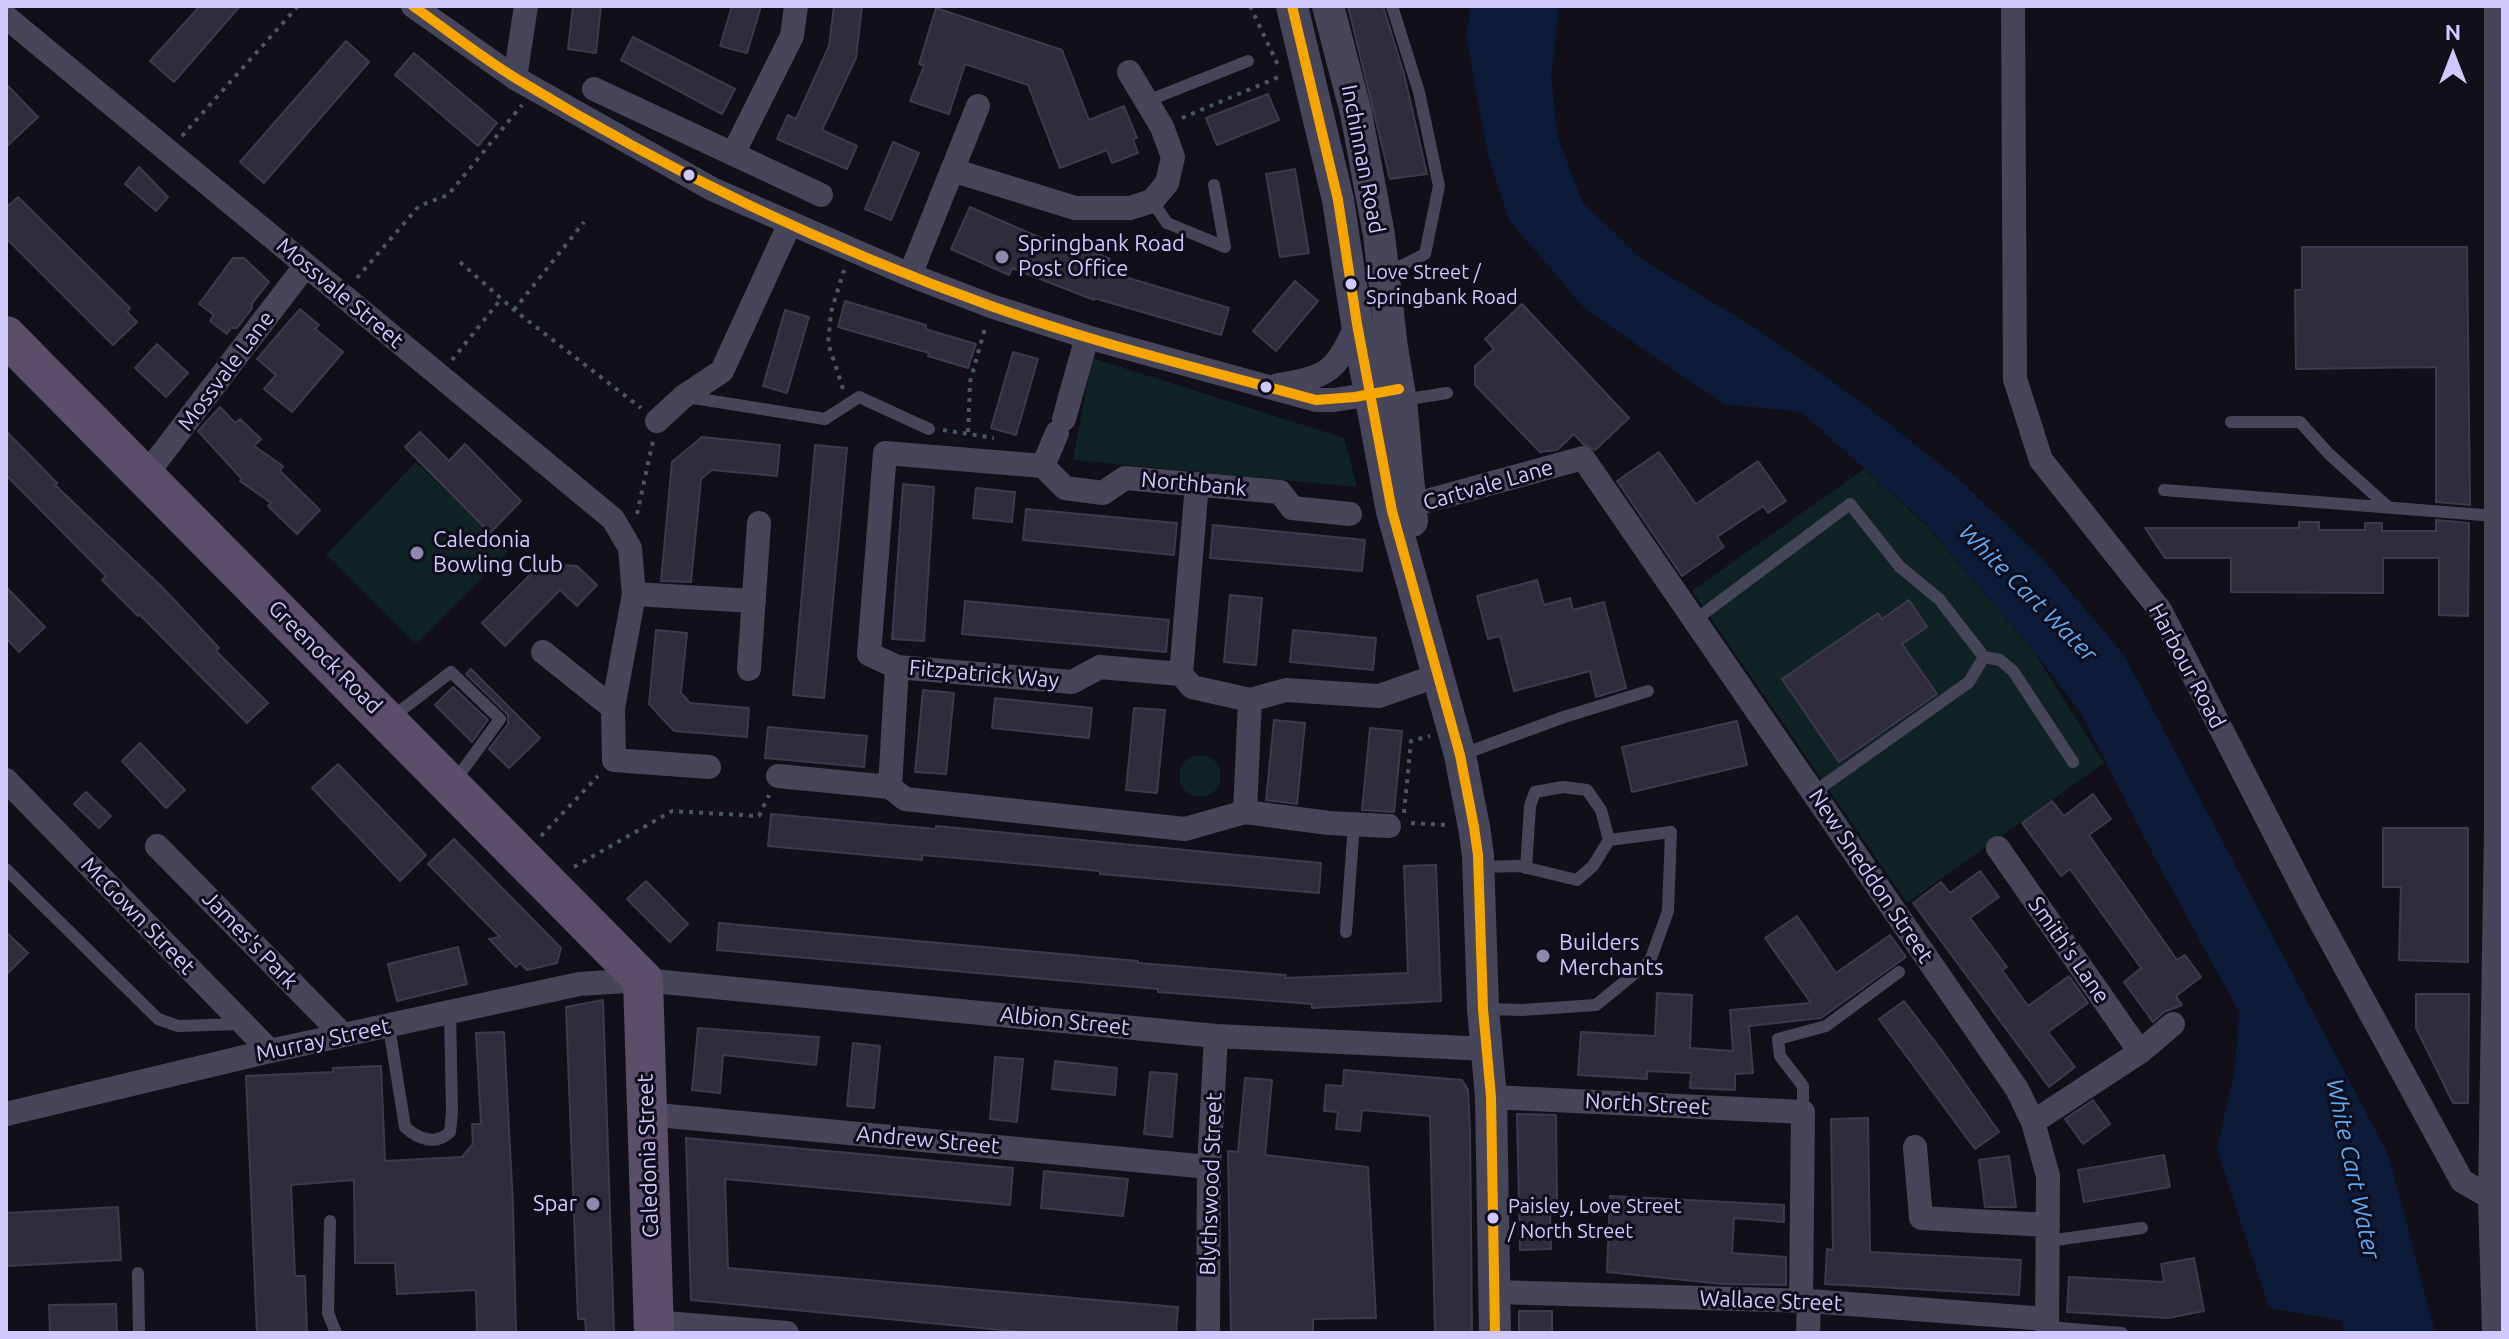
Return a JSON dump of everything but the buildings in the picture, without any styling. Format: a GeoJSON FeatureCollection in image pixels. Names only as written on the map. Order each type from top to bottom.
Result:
{"type":"FeatureCollection","features":[{"type":"Feature","properties":{"kind":"main road","name":"Greenock Road"},"geometry":{"type":"LineString","coordinates":[[6,336],[643,980]]}},
{"type":"Feature","properties":{"kind":"main road","name":"Caledonia Street"},"geometry":{"type":"LineString","coordinates":[[643,980],[654,1328]]}},
{"type":"Feature","properties":{"kind":"street"},"geometry":{"type":"LineString","coordinates":[[413,6],[525,84],[712,189],[910,275],[991,306],[1087,337],[1316,400],[1390,395]]}},
{"type":"Feature","properties":{"kind":"street"},"geometry":{"type":"LineString","coordinates":[[525,84],[526,6]]}},
{"type":"Feature","properties":{"kind":"street"},"geometry":{"type":"LineString","coordinates":[[733,154],[792,36],[796,6]]}},
{"type":"Feature","properties":{"kind":"street","name":"Inchinnan Road"},"geometry":{"type":"LineString","coordinates":[[1292,6],[1338,200],[1357,324],[1390,395]]}},
{"type":"Feature","properties":{"kind":"street","name":"Inchinnan Road"},"geometry":{"type":"LineString","coordinates":[[1328,6],[1356,113],[1384,275],[1390,395],[1401,509],[1420,608],[1456,742],[1474,827],[1483,1009],[1491,1097],[1495,1333]]}},
{"type":"Feature","properties":{"kind":"street","name":"Harbour Road"},"geometry":{"type":"LineString","coordinates":[[2013,6],[2015,379],[2041,460],[2160,610],[2311,904],[2462,1181],[2490,1197]]}},
{"type":"Feature","properties":{"kind":"street"},"geometry":{"type":"LineString","coordinates":[[2494,1333],[2490,1197],[2498,1022],[2500,572],[2496,516],[2496,6]]}},
{"type":"Feature","properties":{"kind":"street","name":"Mossvale Street"},"geometry":{"type":"LineString","coordinates":[[6,17],[613,519],[630,548],[634,594],[613,708],[614,760]]}},
{"type":"Feature","properties":{"kind":"street"},"geometry":{"type":"LineString","coordinates":[[952,170],[1075,208],[1130,208],[1152,201],[1167,183],[1173,157],[1162,127],[1129,72]]}},
{"type":"Feature","properties":{"kind":"street"},"geometry":{"type":"LineString","coordinates":[[594,89],[821,195]]}},
{"type":"Feature","properties":{"kind":"street"},"geometry":{"type":"LineString","coordinates":[[910,275],[978,106]]}},
{"type":"Feature","properties":{"kind":"street"},"geometry":{"type":"LineString","coordinates":[[657,421],[683,397],[722,371],[790,223]]}},
{"type":"Feature","properties":{"kind":"street","name":"Mossvale Lane"},"geometry":{"type":"LineString","coordinates":[[145,476],[306,265]]}},
{"type":"Feature","properties":{"kind":"street"},"geometry":{"type":"LineString","coordinates":[[1268,386],[1322,375],[1337,362],[1357,324]]}},
{"type":"Feature","properties":{"kind":"street"},"geometry":{"type":"LineString","coordinates":[[890,787],[897,667],[869,654],[885,453],[1043,466],[1060,426],[1087,337]]}},
{"type":"Feature","properties":{"kind":"street","name":"Cartvale Lane"},"geometry":{"type":"LineString","coordinates":[[1401,509],[1583,458]]}},
{"type":"Feature","properties":{"kind":"street","name":"New Sneddon Street"},"geometry":{"type":"LineString","coordinates":[[1583,458],[2017,1089],[2033,1122],[2048,1176],[2047,1326]]}},
{"type":"Feature","properties":{"kind":"street","name":"Northbank"},"geometry":{"type":"LineString","coordinates":[[1043,466],[1065,488],[1103,493],[1125,478],[1197,484],[1280,492],[1292,508],[1350,514]]}},
{"type":"Feature","properties":{"kind":"street"},"geometry":{"type":"LineString","coordinates":[[1181,674],[1197,484]]}},
{"type":"Feature","properties":{"kind":"street"},"geometry":{"type":"LineString","coordinates":[[749,669],[759,523]]}},
{"type":"Feature","properties":{"kind":"street"},"geometry":{"type":"LineString","coordinates":[[634,594],[754,601]]}},
{"type":"Feature","properties":{"kind":"street"},"geometry":{"type":"LineString","coordinates":[[543,652],[613,708]]}},
{"type":"Feature","properties":{"kind":"street","name":"Fitzpatrick Way"},"geometry":{"type":"LineString","coordinates":[[897,667],[1072,682],[1100,667],[1181,674],[1192,687],[1250,700],[1286,690],[1379,696],[1439,675]]}},
{"type":"Feature","properties":{"kind":"street"},"geometry":{"type":"LineString","coordinates":[[1245,812],[1250,700]]}},
{"type":"Feature","properties":{"kind":"street"},"geometry":{"type":"LineString","coordinates":[[614,760],[709,767]]}},
{"type":"Feature","properties":{"kind":"street"},"geometry":{"type":"LineString","coordinates":[[778,776],[890,787],[905,799],[1185,829],[1245,812],[1389,826]]}},
{"type":"Feature","properties":{"kind":"street","name":"McGown Street"},"geometry":{"type":"LineString","coordinates":[[6,780],[270,1051]]}},
{"type":"Feature","properties":{"kind":"street","name":"James's Park"},"geometry":{"type":"LineString","coordinates":[[157,846],[343,1035]]}},
{"type":"Feature","properties":{"kind":"street","name":"Smith's Lane"},"geometry":{"type":"LineString","coordinates":[[1998,848],[2140,1052]]}},
{"type":"Feature","properties":{"kind":"street","name":"Murray Street"},"geometry":{"type":"LineString","coordinates":[[6,1114],[270,1051],[579,984],[643,980]]}},
{"type":"Feature","properties":{"kind":"street","name":"Albion Street"},"geometry":{"type":"LineString","coordinates":[[643,980],[1216,1036],[1487,1049]]}},
{"type":"Feature","properties":{"kind":"street"},"geometry":{"type":"LineString","coordinates":[[2033,1122],[2140,1052],[2173,1024]]}},
{"type":"Feature","properties":{"kind":"street","name":"Blythswood Street"},"geometry":{"type":"LineString","coordinates":[[1208,1333],[1209,1167],[1216,1036]]}},
{"type":"Feature","properties":{"kind":"street","name":"North Street"},"geometry":{"type":"LineString","coordinates":[[1491,1097],[1803,1112]]}},
{"type":"Feature","properties":{"kind":"street"},"geometry":{"type":"LineString","coordinates":[[1803,1112],[1808,1333]]}},
{"type":"Feature","properties":{"kind":"street","name":"Andrew Street"},"geometry":{"type":"LineString","coordinates":[[647,1114],[1209,1167]]}},
{"type":"Feature","properties":{"kind":"street"},"geometry":{"type":"LineString","coordinates":[[1915,1147],[1921,1218],[2048,1233]]}},
{"type":"Feature","properties":{"kind":"street","name":"Wallace Street"},"geometry":{"type":"LineString","coordinates":[[1495,1292],[1805,1301],[2047,1326]]}},
{"type":"Feature","properties":{"kind":"street"},"geometry":{"type":"LineString","coordinates":[[654,1328],[787,1333]]}},
{"type":"Feature","properties":{"kind":"lane"},"geometry":{"type":"LineString","coordinates":[[1384,275],[1425,254],[1439,186],[1419,92],[1392,6]]}},
{"type":"Feature","properties":{"kind":"lane"},"geometry":{"type":"LineString","coordinates":[[1147,101],[1248,61]]}},
{"type":"Feature","properties":{"kind":"lane"},"geometry":{"type":"LineString","coordinates":[[1152,201],[1167,223],[1225,247],[1214,185]]}},
{"type":"Feature","properties":{"kind":"lane"},"geometry":{"type":"LineString","coordinates":[[1390,395],[1447,393]]}},
{"type":"Feature","properties":{"kind":"lane"},"geometry":{"type":"LineString","coordinates":[[683,397],[825,419],[859,397],[929,429]]}},
{"type":"Feature","properties":{"kind":"lane"},"geometry":{"type":"LineString","coordinates":[[2231,422],[2300,422],[2329,454],[2388,507]]}},
{"type":"Feature","properties":{"kind":"lane"},"geometry":{"type":"LineString","coordinates":[[2164,490],[2496,516]]}},
{"type":"Feature","properties":{"kind":"lane"},"geometry":{"type":"LineString","coordinates":[[1695,620],[1850,504],[1900,567],[1939,599],[1984,657],[2000,660],[2013,671],[2073,762]]}},
{"type":"Feature","properties":{"kind":"lane"},"geometry":{"type":"LineString","coordinates":[[1813,793],[1969,682],[1984,657]]}},
{"type":"Feature","properties":{"kind":"lane"},"geometry":{"type":"LineString","coordinates":[[388,720],[451,672],[500,719],[450,787]]}},
{"type":"Feature","properties":{"kind":"lane"},"geometry":{"type":"LineString","coordinates":[[1456,742],[1564,717],[1648,691]]}},
{"type":"Feature","properties":{"kind":"lane"},"geometry":{"type":"LineString","coordinates":[[1478,867],[1526,868],[1577,880],[1593,866],[1609,840],[1601,810],[1587,790],[1563,787],[1535,792],[1530,806],[1526,868]]}},
{"type":"Feature","properties":{"kind":"lane"},"geometry":{"type":"LineString","coordinates":[[1346,932],[1354,824]]}},
{"type":"Feature","properties":{"kind":"lane"},"geometry":{"type":"LineString","coordinates":[[1483,1009],[1596,1005],[1650,961],[1668,911],[1671,832],[1609,840]]}},
{"type":"Feature","properties":{"kind":"lane"},"geometry":{"type":"LineString","coordinates":[[6,869],[158,1019],[178,1026],[244,1024]]}},
{"type":"Feature","properties":{"kind":"lane"},"geometry":{"type":"LineString","coordinates":[[1803,1112],[1803,1086],[1780,1056],[1778,1039],[1826,1026],[1899,972]]}},
{"type":"Feature","properties":{"kind":"lane"},"geometry":{"type":"LineString","coordinates":[[389,1027],[405,1127],[422,1139],[440,1139],[450,1132],[452,1112],[450,1013]]}},
{"type":"Feature","properties":{"kind":"lane"},"geometry":{"type":"LineString","coordinates":[[330,1221],[328,1313],[336,1333]]}},
{"type":"Feature","properties":{"kind":"lane"},"geometry":{"type":"LineString","coordinates":[[2048,1233],[2142,1228]]}},
{"type":"Feature","properties":{"kind":"lane"},"geometry":{"type":"LineString","coordinates":[[138,1273],[139,1333]]}},
{"type":"Feature","properties":{"kind":"lane"},"geometry":{"type":"LineString","coordinates":[[2047,1326],[2122,1333]]}},
{"type":"Feature","properties":{"kind":"path"},"geometry":{"type":"LineString","coordinates":[[168,151],[298,6]]}},
{"type":"Feature","properties":{"kind":"path"},"geometry":{"type":"LineString","coordinates":[[1162,127],[1283,75]]}},
{"type":"Feature","properties":{"kind":"path"},"geometry":{"type":"LineString","coordinates":[[342,295],[419,206],[448,195],[525,84]]}},
{"type":"Feature","properties":{"kind":"path"},"geometry":{"type":"LineString","coordinates":[[514,310],[584,222]]}},
{"type":"Feature","properties":{"kind":"path"},"geometry":{"type":"LineString","coordinates":[[848,405],[828,343],[831,312],[850,249]]}},
{"type":"Feature","properties":{"kind":"path"},"geometry":{"type":"LineString","coordinates":[[460,262],[514,310],[657,421],[630,548]]}},
{"type":"Feature","properties":{"kind":"path"},"geometry":{"type":"LineString","coordinates":[[439,376],[501,299]]}},
{"type":"Feature","properties":{"kind":"path"},"geometry":{"type":"LineString","coordinates":[[968,432],[970,382],[991,306]]}},
{"type":"Feature","properties":{"kind":"path"},"geometry":{"type":"LineString","coordinates":[[1456,742],[1411,741],[1403,823],[1474,827]]}},
{"type":"Feature","properties":{"kind":"path"},"geometry":{"type":"LineString","coordinates":[[535,869],[614,760]]}},
{"type":"Feature","properties":{"kind":"path"},"geometry":{"type":"LineString","coordinates":[[535,869],[672,811],[759,816],[778,776]]}},
{"type":"Feature","properties":{"kind":"green space"},"geometry":{"type":"Polygon","coordinates":[[[1092,358],[1344,438],[1357,487],[1073,460],[1092,358]]]}},
{"type":"Feature","properties":{"kind":"green space","name":"Caledonia Bowling Club"},"geometry":{"type":"Polygon","coordinates":[[[416,462],[508,551],[417,644],[326,555],[416,462]]]}},
{"type":"Feature","properties":{"kind":"green space"},"geometry":{"type":"Polygon","coordinates":[[[1864,469],[1925,524],[2032,649],[2104,763],[1907,903],[1692,591],[1864,469]]]}},
{"type":"Feature","properties":{"kind":"green space"},"geometry":{"type":"Polygon","coordinates":[[[1200,755],[1215,761],[1221,776],[1215,791],[1200,797],[1185,791],[1179,776],[1185,761],[1200,755]]]}},
{"type":"Feature","properties":{"kind":"water","name":"White Cart Water"},"geometry":{"type":"Polygon","coordinates":[[[1471,6],[1559,6],[1551,78],[1558,138],[1582,202],[1643,260],[1757,329],[1860,401],[1955,476],[2041,557],[2124,655],[2389,1156],[2435,1333],[2344,1333],[2342,1321],[2269,1308],[2217,1149],[2235,1068],[2239,1012],[2080,712],[2032,649],[1926,524],[1801,412],[1724,404],[1586,310],[1509,220],[1487,151],[1466,35],[1471,6]]]}},
{"type":"Feature","properties":{"kind":"transit line"},"geometry":{"type":"LineString","coordinates":[[413,6],[504,71],[631,145],[808,232],[929,283],[1071,332],[1316,400],[1399,389]]}},
{"type":"Feature","properties":{"kind":"transit line"},"geometry":{"type":"LineString","coordinates":[[1292,6],[1338,200],[1357,324],[1392,511],[1460,755],[1474,827],[1478,855],[1483,1009],[1491,1097],[1495,1333]]}},
{"type":"Feature","properties":{"kind":"place","name":"Springbank Road Post Office"},"geometry":{"type":"Point","coordinates":[1002,257]}},
{"type":"Feature","properties":{"kind":"place","name":"Love Street / Springbank Road"},"geometry":{"type":"Point","coordinates":[1351,284]}},
{"type":"Feature","properties":{"kind":"place","name":"Caledonia Bowling Club"},"geometry":{"type":"Point","coordinates":[417,553]}},
{"type":"Feature","properties":{"kind":"place","name":"Builders Merchants"},"geometry":{"type":"Point","coordinates":[1543,956]}},
{"type":"Feature","properties":{"kind":"place","name":"Spar"},"geometry":{"type":"Point","coordinates":[593,1204]}},
{"type":"Feature","properties":{"kind":"place","name":"Paisley, Love Street / North Street"},"geometry":{"type":"Point","coordinates":[1493,1218]}}]}
